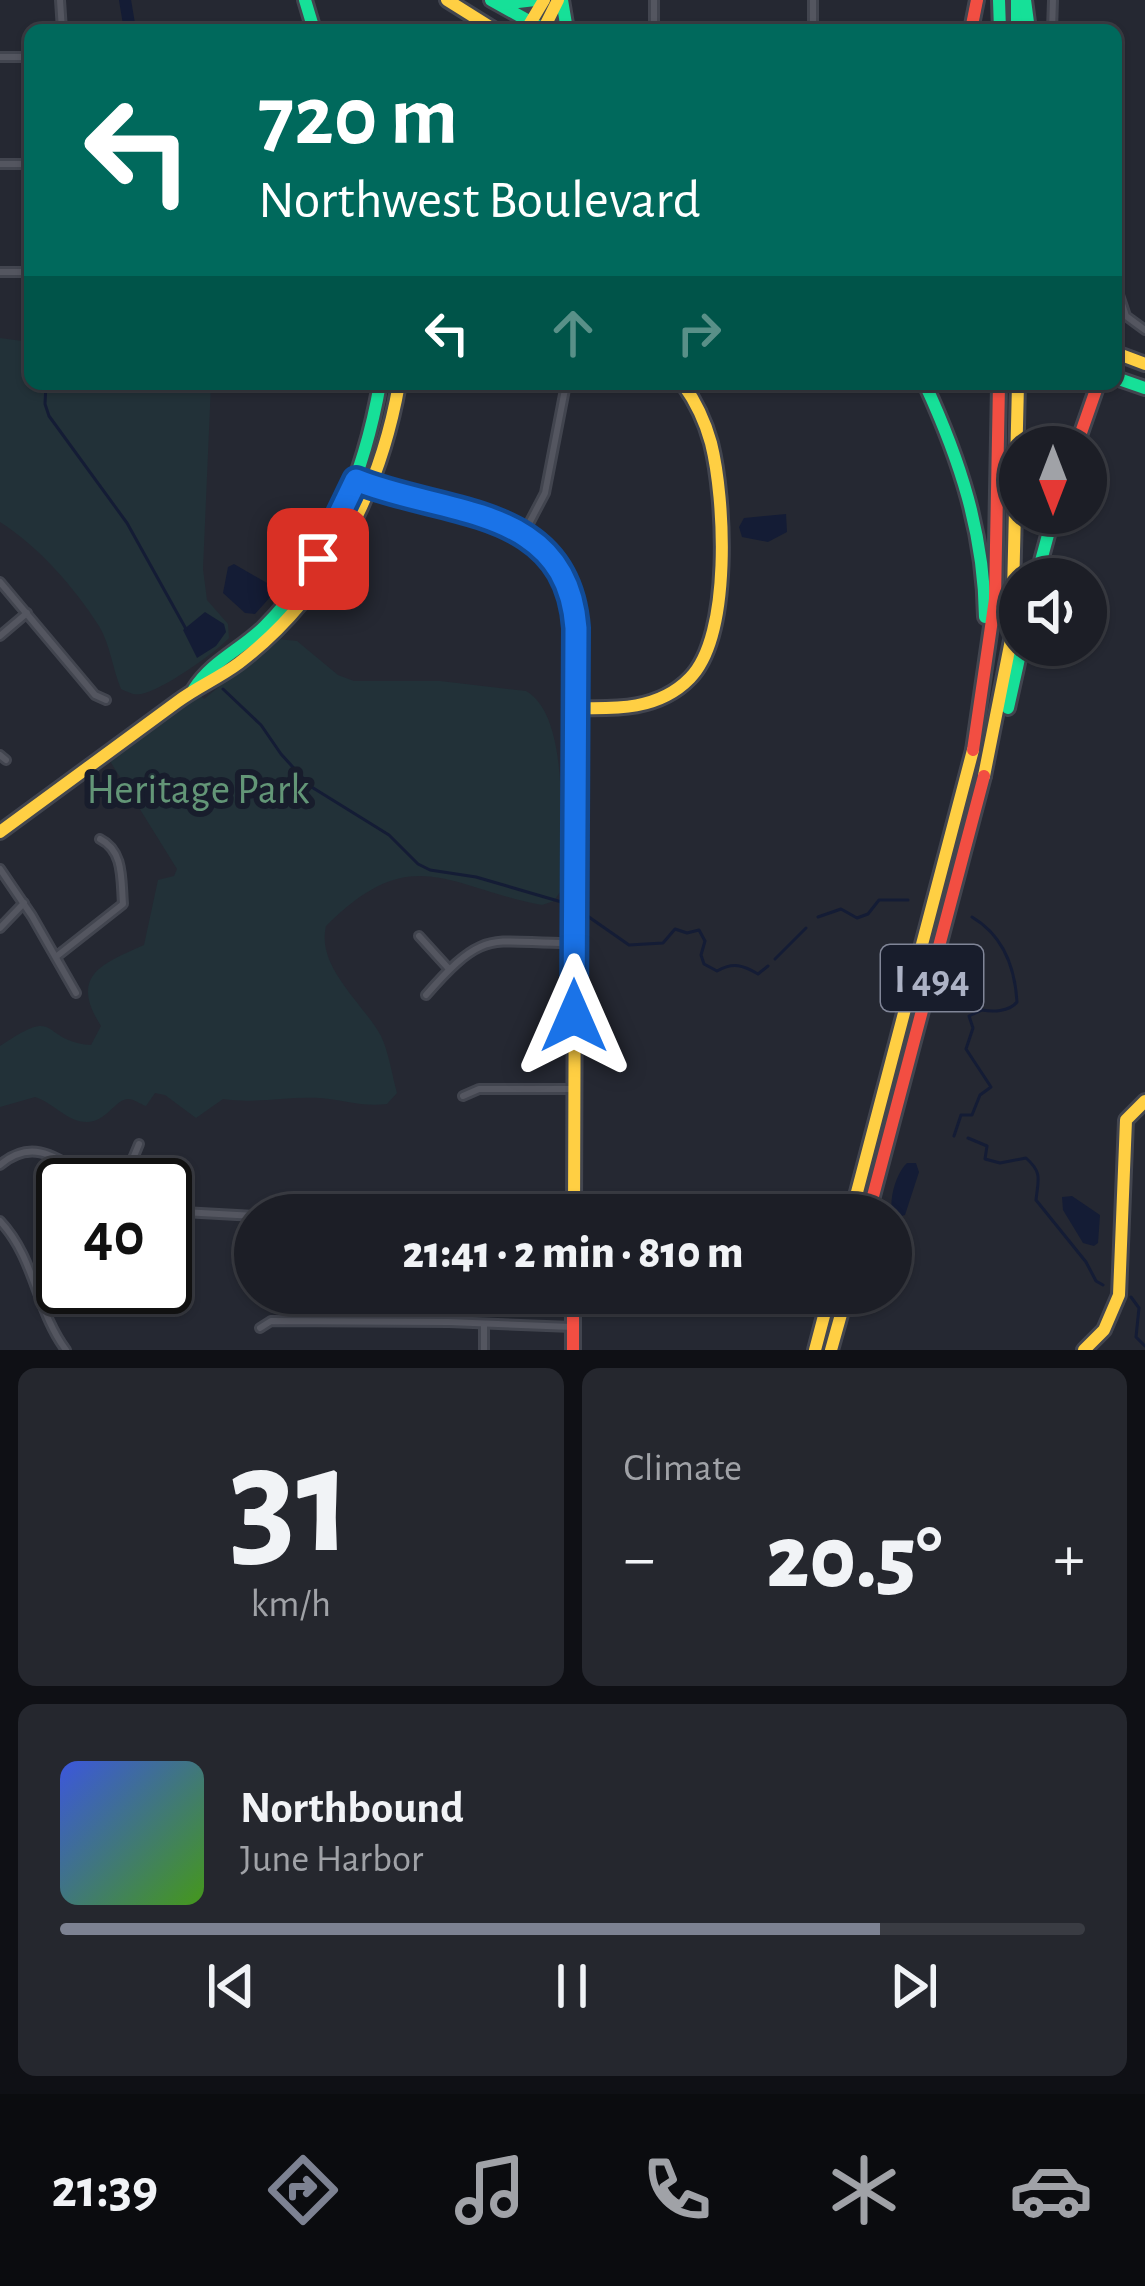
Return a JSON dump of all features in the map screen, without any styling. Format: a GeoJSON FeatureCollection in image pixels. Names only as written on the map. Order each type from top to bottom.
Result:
{"type":"FeatureCollection","features":[{"type":"Feature","properties":{"kind":"main road"},"geometry":{"type":"LineString","coordinates":[[447,0],[484,24]]}},
{"type":"Feature","properties":{"kind":"main road"},"geometry":{"type":"LineString","coordinates":[[494,2],[540,0]]}},
{"type":"Feature","properties":{"kind":"main road"},"geometry":{"type":"LineString","coordinates":[[541,24],[560,0]]}},
{"type":"Feature","properties":{"kind":"main road"},"geometry":{"type":"LineString","coordinates":[[494,2],[531,24]]}},
{"type":"Feature","properties":{"kind":"main road"},"geometry":{"type":"LineString","coordinates":[[194,688],[200,676],[262,629],[318,559],[370,444],[379,390]]}},
{"type":"Feature","properties":{"kind":"main road"},"geometry":{"type":"LineString","coordinates":[[0,832],[194,688],[210,683],[253,652],[299,606],[342,550],[372,486],[394,424],[398,390]]}},
{"type":"Feature","properties":{"kind":"main road"},"geometry":{"type":"LineString","coordinates":[[576,708],[633,708],[663,698],[688,680],[712,640],[717,609],[716,467],[706,427],[686,390]]}},
{"type":"Feature","properties":{"kind":"main road"},"geometry":{"type":"LineString","coordinates":[[918,390],[976,516]]}},
{"type":"Feature","properties":{"kind":"main road"},"geometry":{"type":"LineString","coordinates":[[928,390],[955,447],[976,516],[985,573],[984,640],[960,806]]}},
{"type":"Feature","properties":{"kind":"main road","name":"I 494"},"geometry":{"type":"LineString","coordinates":[[857,1194],[977,735],[998,542],[999,390]]}},
{"type":"Feature","properties":{"kind":"main road","name":"I 494"},"geometry":{"type":"LineString","coordinates":[[874,1194],[993,740],[1013,614],[1018,390]]}},
{"type":"Feature","properties":{"kind":"main road"},"geometry":{"type":"LineString","coordinates":[[1083,426],[1096,390]]}},
{"type":"Feature","properties":{"kind":"main road"},"geometry":{"type":"LineString","coordinates":[[356,480],[500,520],[524,533],[556,563],[571,593],[576,628],[574,1194]]}},
{"type":"Feature","properties":{"kind":"main road"},"geometry":{"type":"LineString","coordinates":[[993,740],[1006,717],[1017,666]]}},
{"type":"Feature","properties":{"kind":"main road"},"geometry":{"type":"LineString","coordinates":[[1084,1350],[1104,1330],[1119,1295],[1126,1120],[1145,1101]]}},
{"type":"Feature","properties":{"kind":"main road"},"geometry":{"type":"LineString","coordinates":[[573,1314],[573,1350]]}},
{"type":"Feature","properties":{"kind":"main road"},"geometry":{"type":"LineString","coordinates":[[815,1350],[824,1314]]}},
{"type":"Feature","properties":{"kind":"main road"},"geometry":{"type":"LineString","coordinates":[[832,1350],[841,1314]]}},
{"type":"Feature","properties":{"kind":"street"},"geometry":{"type":"LineString","coordinates":[[1122,304],[1126,316],[1145,330]]}},
{"type":"Feature","properties":{"kind":"street"},"geometry":{"type":"LineString","coordinates":[[524,533],[545,493],[565,390]]}},
{"type":"Feature","properties":{"kind":"street"},"geometry":{"type":"LineString","coordinates":[[0,583],[95,695],[106,700]]}},
{"type":"Feature","properties":{"kind":"street"},"geometry":{"type":"LineString","coordinates":[[0,636],[27,614]]}},
{"type":"Feature","properties":{"kind":"street"},"geometry":{"type":"LineString","coordinates":[[57,956],[122,904],[116,852],[100,839]]}},
{"type":"Feature","properties":{"kind":"street"},"geometry":{"type":"LineString","coordinates":[[0,869],[76,993]]}},
{"type":"Feature","properties":{"kind":"street"},"geometry":{"type":"LineString","coordinates":[[0,928],[24,903]]}},
{"type":"Feature","properties":{"kind":"street"},"geometry":{"type":"LineString","coordinates":[[418,936],[449,969]]}},
{"type":"Feature","properties":{"kind":"street"},"geometry":{"type":"LineString","coordinates":[[426,995],[466,952],[490,942],[575,944]]}},
{"type":"Feature","properties":{"kind":"street"},"geometry":{"type":"LineString","coordinates":[[463,1096],[479,1089],[574,1089]]}},
{"type":"Feature","properties":{"kind":"street"},"geometry":{"type":"LineString","coordinates":[[133,1158],[139,1144]]}},
{"type":"Feature","properties":{"kind":"street"},"geometry":{"type":"LineString","coordinates":[[0,1165],[24,1150],[45,1151],[57,1158]]}},
{"type":"Feature","properties":{"kind":"street"},"geometry":{"type":"LineString","coordinates":[[192,1212],[234,1215]]}},
{"type":"Feature","properties":{"kind":"street"},"geometry":{"type":"LineString","coordinates":[[0,1221],[26,1255],[47,1315],[67,1350]]}},
{"type":"Feature","properties":{"kind":"street"},"geometry":{"type":"LineString","coordinates":[[260,1328],[271,1321],[573,1328]]}},
{"type":"Feature","properties":{"kind":"street"},"geometry":{"type":"LineString","coordinates":[[484,1326],[484,1350]]}},
{"type":"Feature","properties":{"kind":"green space"},"geometry":{"type":"Polygon","coordinates":[[[0,338],[24,341],[24,390],[211,390],[203,569],[207,600],[228,624],[229,638],[161,686],[136,694],[121,689],[106,641],[89,611],[42,556],[0,522],[0,338]]]}},
{"type":"Feature","properties":{"kind":"green space","name":"Heritage Park"},"geometry":{"type":"Polygon","coordinates":[[[278,639],[297,641],[338,675],[354,681],[440,681],[526,691],[541,705],[557,754],[560,892],[554,901],[542,905],[431,876],[407,877],[356,900],[326,926],[325,941],[334,970],[373,1023],[386,1050],[397,1093],[387,1104],[320,1098],[223,1099],[196,1118],[155,1093],[146,1106],[124,1100],[87,1122],[35,1097],[0,1107],[0,1046],[42,1026],[91,1045],[101,1026],[88,995],[89,983],[103,966],[144,945],[158,880],[174,876],[177,869],[110,761],[200,695],[204,699],[278,639]]]}},
{"type":"Feature","properties":{"kind":"water"},"geometry":{"type":"Polygon","coordinates":[[[786,514],[787,532],[768,542],[742,537],[739,527],[744,518],[786,514]]]}},
{"type":"Feature","properties":{"kind":"water"},"geometry":{"type":"Polygon","coordinates":[[[234,564],[274,587],[255,614],[245,613],[223,593],[228,567],[234,564]]]}},
{"type":"Feature","properties":{"kind":"water"},"geometry":{"type":"Polygon","coordinates":[[[205,612],[224,624],[226,632],[216,646],[197,658],[183,630],[205,612]]]}},
{"type":"Feature","properties":{"kind":"water"},"geometry":{"type":"Polygon","coordinates":[[[907,1163],[916,1163],[919,1172],[912,1194],[892,1194],[907,1163]]]}},
{"type":"Feature","properties":{"kind":"water"},"geometry":{"type":"Polygon","coordinates":[[[1072,1196],[1100,1215],[1094,1246],[1083,1243],[1063,1210],[1062,1197],[1072,1196]]]}},
{"type":"Feature","properties":{"kind":"waterway"},"geometry":{"type":"LineString","coordinates":[[125,0],[129,24]]}},
{"type":"Feature","properties":{"kind":"waterway"},"geometry":{"type":"LineString","coordinates":[[46,390],[49,416],[127,523],[186,629]]}},
{"type":"Feature","properties":{"kind":"waterway"},"geometry":{"type":"LineString","coordinates":[[223,689],[261,725],[310,786],[389,835],[418,864],[565,903]]}},
{"type":"Feature","properties":{"kind":"waterway"},"geometry":{"type":"LineString","coordinates":[[818,917],[841,909],[857,918],[868,914],[879,900],[908,900]]}},
{"type":"Feature","properties":{"kind":"waterway"},"geometry":{"type":"LineString","coordinates":[[586,915],[629,945],[663,943],[675,929],[699,930],[705,941],[704,964],[717,971],[738,966],[758,974],[768,966]]}},
{"type":"Feature","properties":{"kind":"waterway"},"geometry":{"type":"LineString","coordinates":[[954,1136],[961,1115],[972,1115],[980,1095],[991,1087],[966,1049],[973,1028],[969,1016],[1017,1002],[1006,954],[992,933],[972,917]]}},
{"type":"Feature","properties":{"kind":"waterway"},"geometry":{"type":"LineString","coordinates":[[775,959],[806,928]]}},
{"type":"Feature","properties":{"kind":"waterway"},"geometry":{"type":"LineString","coordinates":[[968,1138],[987,1146],[985,1159],[1000,1163],[1026,1158],[1031,1163],[1038,1177],[1036,1200],[1103,1285]]}},
{"type":"Feature","properties":{"kind":"waterway"},"geometry":{"type":"LineString","coordinates":[[1131,1297],[1139,1308],[1136,1337],[1145,1346]]}},
{"type":"Feature","properties":{"kind":"traffic: fast"},"geometry":{"type":"LineString","coordinates":[[305,0],[312,24]]}},
{"type":"Feature","properties":{"kind":"traffic: fast"},"geometry":{"type":"LineString","coordinates":[[491,0],[534,24]]}},
{"type":"Feature","properties":{"kind":"traffic: fast"},"geometry":{"type":"LineString","coordinates":[[502,4],[535,0]]}},
{"type":"Feature","properties":{"kind":"traffic: fast"},"geometry":{"type":"LineString","coordinates":[[562,0],[566,24]]}},
{"type":"Feature","properties":{"kind":"traffic: fast"},"geometry":{"type":"LineString","coordinates":[[999,0],[1000,24]]}},
{"type":"Feature","properties":{"kind":"traffic: fast"},"geometry":{"type":"LineString","coordinates":[[1017,0],[1017,24]]}},
{"type":"Feature","properties":{"kind":"traffic: fast"},"geometry":{"type":"LineString","coordinates":[[1025,0],[1028,24]]}},
{"type":"Feature","properties":{"kind":"traffic: fast"},"geometry":{"type":"LineString","coordinates":[[1122,380],[1145,388]]}},
{"type":"Feature","properties":{"kind":"traffic: fast"},"geometry":{"type":"LineString","coordinates":[[194,689],[264,627],[308,574],[354,483],[379,390]]}},
{"type":"Feature","properties":{"kind":"traffic: fast"},"geometry":{"type":"LineString","coordinates":[[928,390],[968,498],[980,556],[985,617]]}},
{"type":"Feature","properties":{"kind":"traffic: fast"},"geometry":{"type":"LineString","coordinates":[[1042,558],[1048,534]]}},
{"type":"Feature","properties":{"kind":"traffic: fast"},"geometry":{"type":"LineString","coordinates":[[1008,708],[1017,666]]}},
{"type":"Feature","properties":{"kind":"traffic: slow"},"geometry":{"type":"LineString","coordinates":[[447,0],[485,24]]}},
{"type":"Feature","properties":{"kind":"traffic: slow"},"geometry":{"type":"LineString","coordinates":[[530,24],[544,0]]}},
{"type":"Feature","properties":{"kind":"traffic: slow"},"geometry":{"type":"LineString","coordinates":[[546,24],[558,0]]}},
{"type":"Feature","properties":{"kind":"traffic: slow"},"geometry":{"type":"LineString","coordinates":[[1122,355],[1145,364]]}},
{"type":"Feature","properties":{"kind":"traffic: slow"},"geometry":{"type":"LineString","coordinates":[[0,832],[239,663],[299,606],[324,573],[363,502],[398,390]]}},
{"type":"Feature","properties":{"kind":"traffic: slow"},"geometry":{"type":"LineString","coordinates":[[576,708],[651,702],[678,689],[704,658],[719,600],[720,497],[709,435],[687,390]]}},
{"type":"Feature","properties":{"kind":"traffic: slow"},"geometry":{"type":"LineString","coordinates":[[984,776],[1012,635],[1018,390]]}},
{"type":"Feature","properties":{"kind":"traffic: slow"},"geometry":{"type":"LineString","coordinates":[[356,480],[458,507],[508,526],[549,557],[567,590],[576,627],[574,1194]]}},
{"type":"Feature","properties":{"kind":"traffic: slow"},"geometry":{"type":"LineString","coordinates":[[857,1194],[973,750]]}},
{"type":"Feature","properties":{"kind":"traffic: slow"},"geometry":{"type":"LineString","coordinates":[[1084,1350],[1104,1330],[1119,1295],[1126,1120],[1145,1101]]}},
{"type":"Feature","properties":{"kind":"traffic: slow"},"geometry":{"type":"LineString","coordinates":[[815,1350],[824,1314]]}},
{"type":"Feature","properties":{"kind":"traffic: slow"},"geometry":{"type":"LineString","coordinates":[[831,1350],[841,1314]]}},
{"type":"Feature","properties":{"kind":"traffic: jam"},"geometry":{"type":"LineString","coordinates":[[972,24],[977,0]]}},
{"type":"Feature","properties":{"kind":"traffic: jam"},"geometry":{"type":"LineString","coordinates":[[973,750],[995,599],[999,390]]}},
{"type":"Feature","properties":{"kind":"traffic: jam"},"geometry":{"type":"LineString","coordinates":[[1083,426],[1096,390]]}},
{"type":"Feature","properties":{"kind":"traffic: jam"},"geometry":{"type":"LineString","coordinates":[[874,1194],[984,776]]}},
{"type":"Feature","properties":{"kind":"traffic: jam"},"geometry":{"type":"LineString","coordinates":[[573,1314],[573,1350]]}},
{"type":"Feature","properties":{"kind":"route"},"geometry":{"type":"LineString","coordinates":[[318,559],[356,480],[500,520],[545,550],[564,577],[576,628],[574,1016]]}}]}
